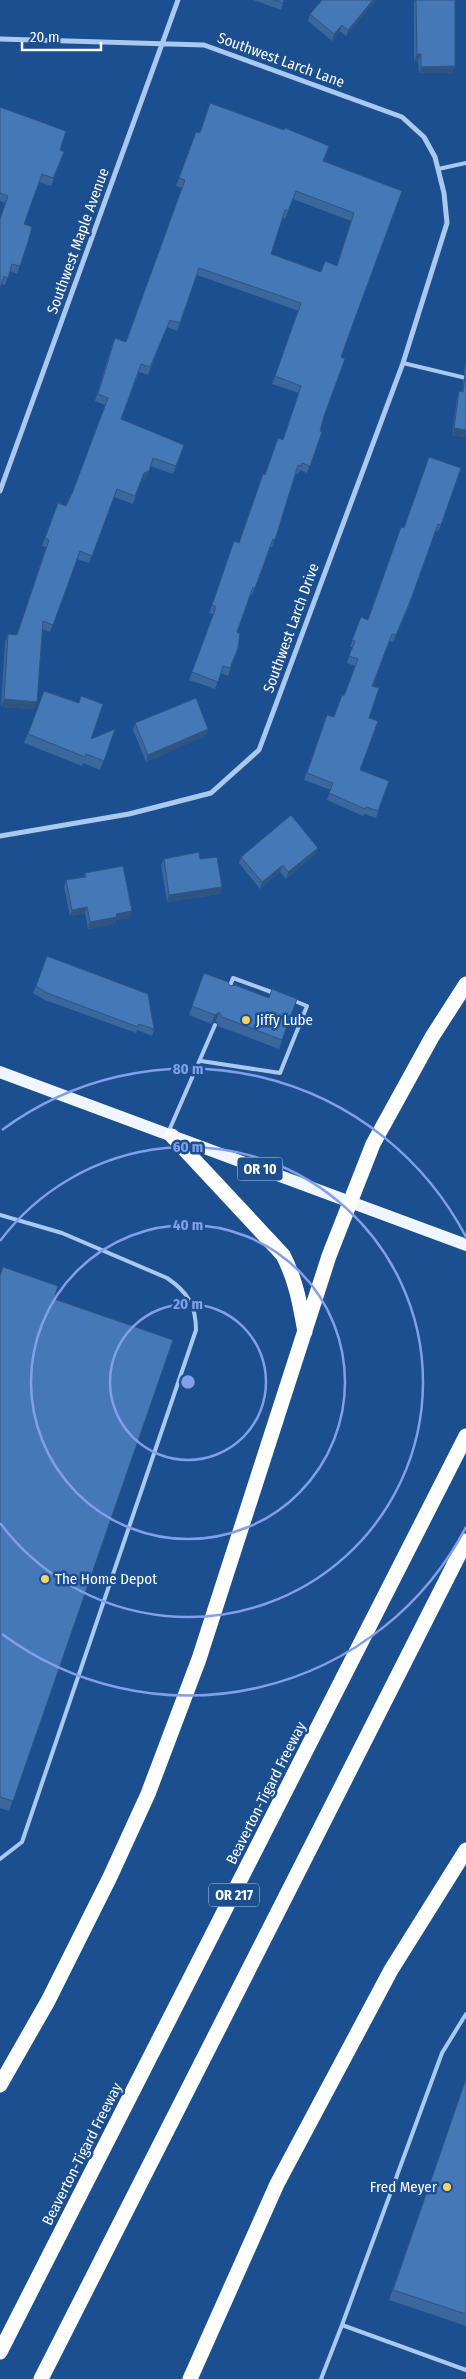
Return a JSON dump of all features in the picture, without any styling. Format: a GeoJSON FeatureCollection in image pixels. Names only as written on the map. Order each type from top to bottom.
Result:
{"type":"FeatureCollection","features":[{"type":"Feature","properties":{"kind":"highway"},"geometry":{"type":"LineString","coordinates":[[0,2085],[53,1992],[110,1877],[148,1794],[199,1659],[306,1335],[329,1256],[373,1144],[432,1037],[466,984]]}},
{"type":"Feature","properties":{"kind":"highway"},"geometry":{"type":"LineString","coordinates":[[170,1135],[283,1255],[292,1272],[299,1295],[306,1335]]}},
{"type":"Feature","properties":{"kind":"highway","name":"Beaverton-Tigard Freeway"},"geometry":{"type":"LineString","coordinates":[[0,2352],[466,1436]]}},
{"type":"Feature","properties":{"kind":"highway","name":"OR 217"},"geometry":{"type":"LineString","coordinates":[[41,2379],[466,1541]]}},
{"type":"Feature","properties":{"kind":"highway"},"geometry":{"type":"LineString","coordinates":[[190,2379],[277,2184],[391,1970],[466,1850]]}},
{"type":"Feature","properties":{"kind":"main road","name":"OR 10"},"geometry":{"type":"LineString","coordinates":[[0,1072],[466,1245]]}},
{"type":"Feature","properties":{"kind":"street","name":"Southwest Maple Avenue"},"geometry":{"type":"LineString","coordinates":[[0,490],[178,0]]}},
{"type":"Feature","properties":{"kind":"street","name":"Southwest Larch Lane"},"geometry":{"type":"LineString","coordinates":[[0,39],[204,45],[402,117],[424,137],[435,157],[444,193],[447,223],[440,250]]}},
{"type":"Feature","properties":{"kind":"street","name":"Southwest Larch Drive"},"geometry":{"type":"LineString","coordinates":[[0,836],[129,814],[211,793],[259,750],[403,363],[440,250]]}},
{"type":"Feature","properties":{"kind":"lane"},"geometry":{"type":"LineString","coordinates":[[438,169],[466,162]]}},
{"type":"Feature","properties":{"kind":"lane"},"geometry":{"type":"LineString","coordinates":[[403,363],[466,378]]}},
{"type":"Feature","properties":{"kind":"lane"},"geometry":{"type":"LineString","coordinates":[[228,992],[233,978],[279,995]]}},
{"type":"Feature","properties":{"kind":"lane"},"geometry":{"type":"LineString","coordinates":[[201,1061],[280,1073],[307,1006],[288,999]]}},
{"type":"Feature","properties":{"kind":"lane"},"geometry":{"type":"LineString","coordinates":[[170,1135],[215,1025]]}},
{"type":"Feature","properties":{"kind":"lane"},"geometry":{"type":"LineString","coordinates":[[0,1215],[62,1233],[167,1278],[180,1287],[190,1299],[196,1314],[196,1330],[22,1842],[0,1859]]}},
{"type":"Feature","properties":{"kind":"lane"},"geometry":{"type":"LineString","coordinates":[[321,2379],[442,2053],[466,2014]]}},
{"type":"Feature","properties":{"kind":"lane"},"geometry":{"type":"LineString","coordinates":[[342,2325],[466,2370]]}},
{"type":"Feature","properties":{"kind":"building"},"geometry":{"type":"Polygon","coordinates":[[[322,0],[373,0],[348,30],[342,25],[334,34],[310,14],[322,0]]]}},
{"type":"Feature","properties":{"kind":"building"},"geometry":{"type":"Polygon","coordinates":[[[416,0],[455,0],[455,66],[421,67],[421,54],[417,54],[416,0]]]}},
{"type":"Feature","properties":{"kind":"building"},"geometry":{"type":"Polygon","coordinates":[[[210,103],[284,130],[285,128],[329,146],[323,161],[402,191],[341,357],[345,359],[324,416],[320,431],[322,432],[310,466],[302,463],[301,466],[298,465],[275,540],[273,539],[255,588],[253,587],[237,632],[240,634],[238,648],[230,668],[223,666],[218,682],[192,672],[216,607],[212,605],[234,541],[239,543],[263,474],[265,475],[278,438],[283,440],[301,386],[275,376],[301,303],[199,268],[180,323],[170,320],[150,367],[141,364],[121,419],[184,445],[176,466],[153,458],[149,471],[144,473],[135,496],[117,489],[92,556],[80,551],[53,625],[43,621],[37,702],[4,699],[8,634],[17,635],[49,540],[45,538],[58,503],[66,506],[73,491],[108,398],[98,394],[115,338],[126,342],[185,180],[179,178],[196,132],[200,133],[210,103]],[[296,191],[288,211],[285,210],[271,254],[321,272],[325,261],[337,266],[354,213],[296,191]]]}},
{"type":"Feature","properties":{"kind":"building"},"geometry":{"type":"Polygon","coordinates":[[[0,107],[66,131],[60,150],[64,152],[53,178],[42,174],[24,224],[32,227],[20,266],[12,264],[8,278],[4,276],[0,289],[0,219],[8,196],[0,193],[0,107]]]}},
{"type":"Feature","properties":{"kind":"building"},"geometry":{"type":"Polygon","coordinates":[[[465,375],[466,430],[454,428],[459,391],[463,392],[465,375]]]}},
{"type":"Feature","properties":{"kind":"building"},"geometry":{"type":"Polygon","coordinates":[[[429,457],[461,468],[441,525],[438,524],[411,599],[396,635],[392,634],[372,686],[379,688],[369,718],[378,721],[360,770],[389,781],[378,811],[366,807],[365,809],[329,793],[333,783],[307,773],[327,715],[334,717],[342,695],[344,696],[358,659],[349,656],[355,641],[352,640],[361,617],[368,620],[401,527],[404,528],[429,457]]]}},
{"type":"Feature","properties":{"kind":"building"},"geometry":{"type":"Polygon","coordinates":[[[44,691],[79,703],[81,696],[103,704],[91,739],[115,729],[104,761],[86,754],[85,757],[28,734],[44,691]]]}},
{"type":"Feature","properties":{"kind":"building"},"geometry":{"type":"Polygon","coordinates":[[[196,698],[208,729],[148,755],[135,723],[196,698]]]}},
{"type":"Feature","properties":{"kind":"building"},"geometry":{"type":"Polygon","coordinates":[[[291,815],[318,848],[288,872],[283,865],[262,882],[241,857],[291,815]]]}},
{"type":"Feature","properties":{"kind":"building"},"geometry":{"type":"Polygon","coordinates":[[[199,852],[200,859],[217,857],[222,887],[169,895],[164,859],[199,852]]]}},
{"type":"Feature","properties":{"kind":"building"},"geometry":{"type":"Polygon","coordinates":[[[123,866],[132,911],[116,914],[117,917],[90,922],[87,907],[72,910],[66,880],[86,877],[85,873],[123,866]]]}},
{"type":"Feature","properties":{"kind":"building"},"geometry":{"type":"Polygon","coordinates":[[[47,956],[148,994],[154,1029],[139,1024],[138,1027],[47,993],[36,986],[47,956]]]}},
{"type":"Feature","properties":{"kind":"building","name":"Jiffy Lube"},"geometry":{"type":"Polygon","coordinates":[[[204,973],[228,982],[230,986],[235,985],[269,998],[272,989],[297,999],[282,1040],[222,1017],[219,1012],[215,1015],[192,1006],[204,973]]]}},
{"type":"Feature","properties":{"kind":"building","name":"The Home Depot"},"geometry":{"type":"Polygon","coordinates":[[[3,1267],[58,1286],[54,1299],[173,1340],[13,1801],[0,1797],[0,1276],[3,1267]]]}},
{"type":"Feature","properties":{"kind":"building","name":"Fred Meyer"},"geometry":{"type":"Polygon","coordinates":[[[466,2079],[466,2314],[393,2290],[466,2079]]]}},
{"type":"Feature","properties":{"kind":"place","name":"Jiffy Lube"},"geometry":{"type":"Point","coordinates":[246,1020]}},
{"type":"Feature","properties":{"kind":"place","name":"The Home Depot"},"geometry":{"type":"Point","coordinates":[45,1579]}},
{"type":"Feature","properties":{"kind":"place","name":"Fred Meyer"},"geometry":{"type":"Point","coordinates":[447,2187]}}]}
